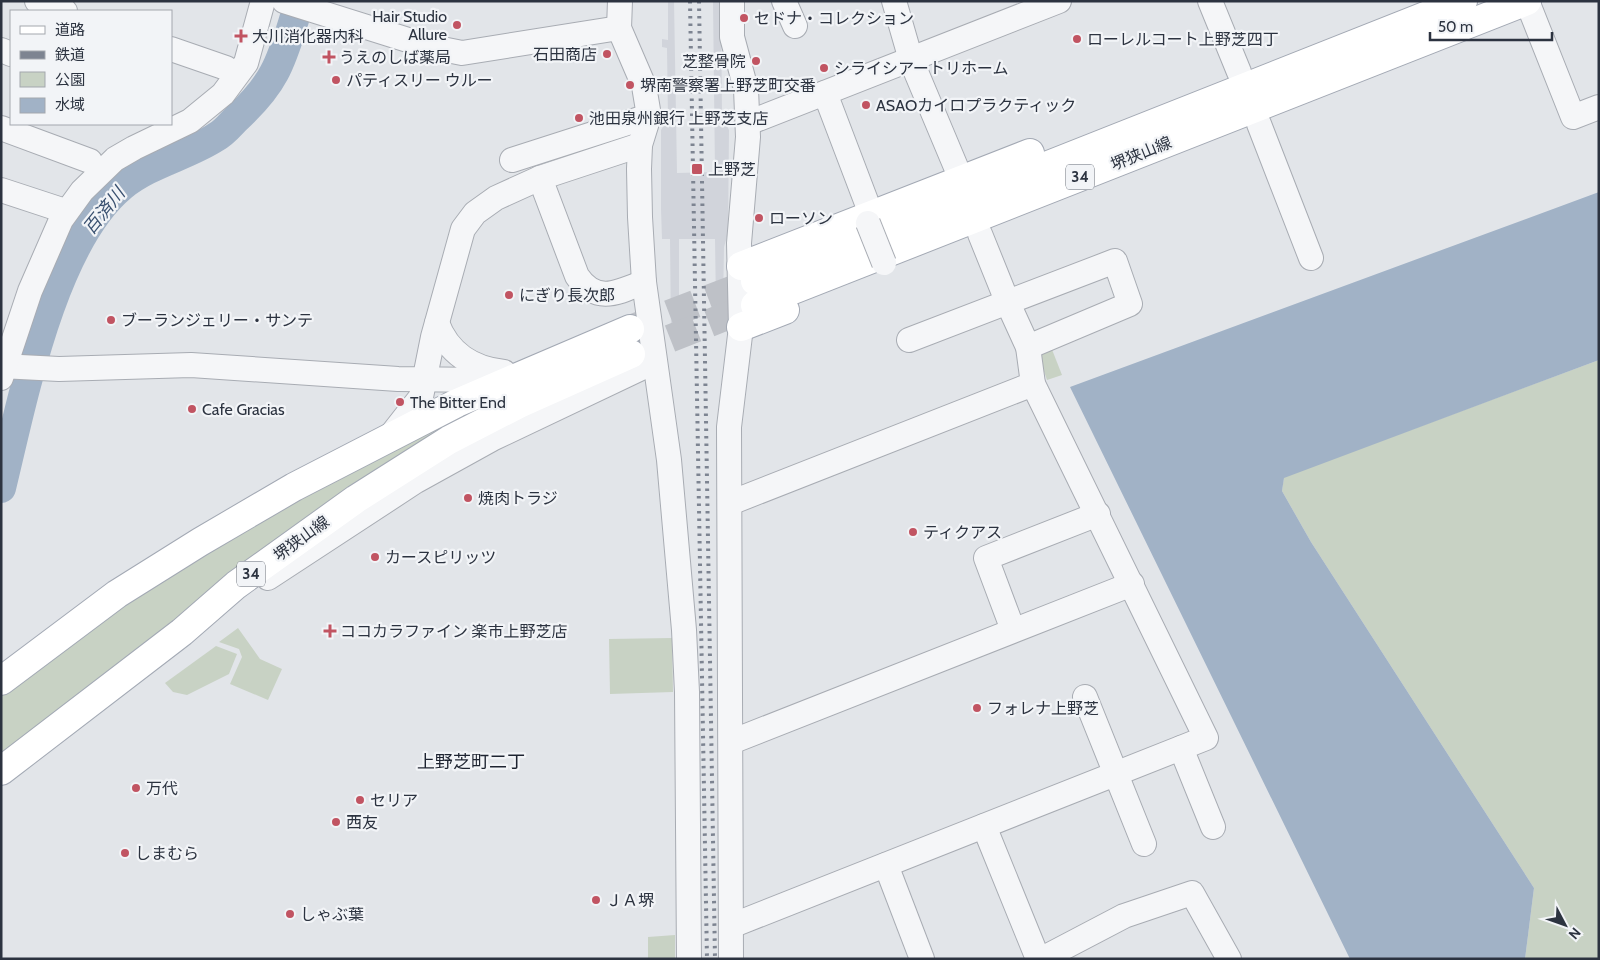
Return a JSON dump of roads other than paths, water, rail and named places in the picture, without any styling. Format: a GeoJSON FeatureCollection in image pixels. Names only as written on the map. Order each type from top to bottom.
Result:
{"type":"FeatureCollection","features":[{"type":"Feature","properties":{"kind":"main road","name":"堺狭山線"},"geometry":{"type":"LineString","coordinates":[[748,295],[1405,49],[1527,1]]}},
{"type":"Feature","properties":{"kind":"main road","name":"堺狭山線"},"geometry":{"type":"LineString","coordinates":[[748,295],[1350,46],[1446,4]]}},
{"type":"Feature","properties":{"kind":"main road"},"geometry":{"type":"LineString","coordinates":[[748,295],[868,218],[961,179],[1239,72],[1305,50],[1330,44],[1350,46]]}},
{"type":"Feature","properties":{"kind":"main road"},"geometry":{"type":"LineString","coordinates":[[748,295],[885,266],[980,234],[1259,124],[1348,83],[1405,49]]}},
{"type":"Feature","properties":{"kind":"main road","name":"堺狭山線"},"geometry":{"type":"LineString","coordinates":[[1,681],[117,594],[294,486],[390,436],[461,407],[515,387],[638,348]]}},
{"type":"Feature","properties":{"kind":"main road","name":"堺狭山線"},"geometry":{"type":"LineString","coordinates":[[1,771],[182,632],[236,585],[356,499],[449,440],[515,387]]}},
{"type":"Feature","properties":{"kind":"street"},"geometry":{"type":"LineString","coordinates":[[37,1],[62,10]]}},
{"type":"Feature","properties":{"kind":"street"},"geometry":{"type":"LineString","coordinates":[[62,215],[82,191],[115,159],[190,121],[207,109],[235,80],[246,63],[263,1]]}},
{"type":"Feature","properties":{"kind":"street"},"geometry":{"type":"LineString","coordinates":[[284,1],[321,8],[427,46],[462,53],[620,28]]}},
{"type":"Feature","properties":{"kind":"street"},"geometry":{"type":"LineString","coordinates":[[620,1],[620,28],[644,86],[649,116],[640,145],[638,169],[644,282],[638,348],[669,460],[684,630],[687,692],[689,959]]}},
{"type":"Feature","properties":{"kind":"street"},"geometry":{"type":"LineString","coordinates":[[731,959],[730,427],[748,295],[739,243],[748,123],[746,89],[732,37],[732,1]]}},
{"type":"Feature","properties":{"kind":"street"},"geometry":{"type":"LineString","coordinates":[[784,1],[795,26]]}},
{"type":"Feature","properties":{"kind":"street"},"geometry":{"type":"LineString","coordinates":[[894,1],[911,60],[961,179]]}},
{"type":"Feature","properties":{"kind":"street"},"geometry":{"type":"LineString","coordinates":[[748,123],[1058,1]]}},
{"type":"Feature","properties":{"kind":"street"},"geometry":{"type":"LineString","coordinates":[[1210,1],[1239,72]]}},
{"type":"Feature","properties":{"kind":"street"},"geometry":{"type":"LineString","coordinates":[[1527,1],[1572,117],[1599,107]]}},
{"type":"Feature","properties":{"kind":"street"},"geometry":{"type":"LineString","coordinates":[[172,113],[190,104],[239,54],[252,45]]}},
{"type":"Feature","properties":{"kind":"street"},"geometry":{"type":"LineString","coordinates":[[172,49],[226,68]]}},
{"type":"Feature","properties":{"kind":"street"},"geometry":{"type":"LineString","coordinates":[[825,93],[885,266]]}},
{"type":"Feature","properties":{"kind":"street"},"geometry":{"type":"LineString","coordinates":[[512,160],[649,116]]}},
{"type":"Feature","properties":{"kind":"street"},"geometry":{"type":"LineString","coordinates":[[1259,124],[1311,258]]}},
{"type":"Feature","properties":{"kind":"street"},"geometry":{"type":"LineString","coordinates":[[149,125],[113,141],[90,161],[69,184],[62,215],[30,291],[4,369],[191,365],[426,380],[484,380],[515,387]]}},
{"type":"Feature","properties":{"kind":"street"},"geometry":{"type":"LineString","coordinates":[[1,128],[90,161]]}},
{"type":"Feature","properties":{"kind":"street"},"geometry":{"type":"LineString","coordinates":[[390,436],[420,398],[426,380],[437,323],[463,229],[474,213],[496,198],[540,178],[640,145]]}},
{"type":"Feature","properties":{"kind":"street"},"geometry":{"type":"LineString","coordinates":[[540,178],[577,276],[583,285],[592,292],[604,295],[644,282]]}},
{"type":"Feature","properties":{"kind":"street"},"geometry":{"type":"LineString","coordinates":[[1,190],[62,215]]}},
{"type":"Feature","properties":{"kind":"street"},"geometry":{"type":"LineString","coordinates":[[731,926],[1206,738],[1033,384],[1028,347],[980,234]]}},
{"type":"Feature","properties":{"kind":"street"},"geometry":{"type":"LineString","coordinates":[[909,340],[1007,301],[1115,262],[1130,304],[1028,347]]}},
{"type":"Feature","properties":{"kind":"street"},"geometry":{"type":"LineString","coordinates":[[437,323],[442,338],[464,359],[492,371],[515,387]]}},
{"type":"Feature","properties":{"kind":"street"},"geometry":{"type":"LineString","coordinates":[[182,632],[416,481],[492,439],[638,348]]}},
{"type":"Feature","properties":{"kind":"street"},"geometry":{"type":"LineString","coordinates":[[426,380],[461,407],[460,424],[449,440]]}},
{"type":"Feature","properties":{"kind":"street"},"geometry":{"type":"LineString","coordinates":[[730,503],[1033,384]]}},
{"type":"Feature","properties":{"kind":"street"},"geometry":{"type":"LineString","coordinates":[[1013,630],[986,558],[1098,514]]}},
{"type":"Feature","properties":{"kind":"street"},"geometry":{"type":"LineString","coordinates":[[731,742],[1132,584]]}},
{"type":"Feature","properties":{"kind":"street"},"geometry":{"type":"LineString","coordinates":[[1085,697],[1144,844]]}},
{"type":"Feature","properties":{"kind":"street"},"geometry":{"type":"LineString","coordinates":[[1181,748],[1213,827]]}},
{"type":"Feature","properties":{"kind":"street"},"geometry":{"type":"LineString","coordinates":[[984,826],[1040,959],[1124,916],[1192,893],[1229,959]]}},
{"type":"Feature","properties":{"kind":"street"},"geometry":{"type":"LineString","coordinates":[[886,864],[922,959]]}},
{"type":"Feature","properties":{"kind":"water"},"geometry":{"type":"Polygon","coordinates":[[[1599,192],[1599,360],[1284,478],[1282,491],[1311,542],[1534,888],[1525,959],[1350,959],[1070,387],[1599,192]]]}},
{"type":"Feature","properties":{"kind":"waterway","name":"百済川"},"geometry":{"type":"LineString","coordinates":[[1,488],[30,370],[43,326],[58,284],[77,246],[98,212],[122,186],[144,171],[205,144],[227,129],[252,103],[266,86],[278,65],[300,1]]}},
{"type":"Feature","properties":{"kind":"tunnel"},"geometry":{"type":"LineString","coordinates":[[630,329],[755,281]]}},
{"type":"Feature","properties":{"kind":"tunnel"},"geometry":{"type":"LineString","coordinates":[[631,354],[755,305]]}},
{"type":"Feature","properties":{"kind":"railway"},"geometry":{"type":"LineString","coordinates":[[690,1],[707,959]]}},
{"type":"Feature","properties":{"kind":"railway"},"geometry":{"type":"LineString","coordinates":[[699,1],[715,959]]}},
{"type":"Feature","properties":{"kind":"place","name":"セドナ・コレクション"},"geometry":{"type":"Point","coordinates":[744,18]}},
{"type":"Feature","properties":{"kind":"place","name":"Hair Studio Allure"},"geometry":{"type":"Point","coordinates":[457,25]}},
{"type":"Feature","properties":{"kind":"place","name":"大川消化器内科"},"geometry":{"type":"Point","coordinates":[241,36]}},
{"type":"Feature","properties":{"kind":"place","name":"ローレルコート上野芝四丁"},"geometry":{"type":"Point","coordinates":[1077,39]}},
{"type":"Feature","properties":{"kind":"place","name":"石田商店"},"geometry":{"type":"Point","coordinates":[607,54]}},
{"type":"Feature","properties":{"kind":"place","name":"うえのしば薬局"},"geometry":{"type":"Point","coordinates":[329,57]}},
{"type":"Feature","properties":{"kind":"place","name":"芝整骨院"},"geometry":{"type":"Point","coordinates":[756,61]}},
{"type":"Feature","properties":{"kind":"place","name":"シライシアートリホーム"},"geometry":{"type":"Point","coordinates":[824,68]}},
{"type":"Feature","properties":{"kind":"place","name":"パティスリー ウルー"},"geometry":{"type":"Point","coordinates":[336,80]}},
{"type":"Feature","properties":{"kind":"place","name":"堺南警察署上野芝町交番"},"geometry":{"type":"Point","coordinates":[630,85]}},
{"type":"Feature","properties":{"kind":"place","name":"ASAOカイロプラクティック"},"geometry":{"type":"Point","coordinates":[866,105]}},
{"type":"Feature","properties":{"kind":"place","name":"池田泉州銀行 上野芝支店"},"geometry":{"type":"Point","coordinates":[579,118]}},
{"type":"Feature","properties":{"kind":"place","name":"上野芝"},"geometry":{"type":"Point","coordinates":[697,169]}},
{"type":"Feature","properties":{"kind":"place","name":"ローソン"},"geometry":{"type":"Point","coordinates":[759,218]}},
{"type":"Feature","properties":{"kind":"place","name":"にぎり長次郎"},"geometry":{"type":"Point","coordinates":[509,295]}},
{"type":"Feature","properties":{"kind":"place","name":"ブーランジェリー・サンテ"},"geometry":{"type":"Point","coordinates":[111,320]}},
{"type":"Feature","properties":{"kind":"place","name":"The Bitter End"},"geometry":{"type":"Point","coordinates":[400,402]}},
{"type":"Feature","properties":{"kind":"place","name":"Cafe Gracias"},"geometry":{"type":"Point","coordinates":[192,409]}},
{"type":"Feature","properties":{"kind":"place","name":"焼肉トラジ"},"geometry":{"type":"Point","coordinates":[468,498]}},
{"type":"Feature","properties":{"kind":"place","name":"ティクアス"},"geometry":{"type":"Point","coordinates":[913,532]}},
{"type":"Feature","properties":{"kind":"place","name":"カースピリッツ"},"geometry":{"type":"Point","coordinates":[375,557]}},
{"type":"Feature","properties":{"kind":"place","name":"ココカラファイン 楽市上野芝店"},"geometry":{"type":"Point","coordinates":[330,631]}},
{"type":"Feature","properties":{"kind":"place","name":"フォレナ上野芝"},"geometry":{"type":"Point","coordinates":[977,708]}},
{"type":"Feature","properties":{"kind":"place","name":"万代"},"geometry":{"type":"Point","coordinates":[136,788]}},
{"type":"Feature","properties":{"kind":"place","name":"セリア"},"geometry":{"type":"Point","coordinates":[360,800]}},
{"type":"Feature","properties":{"kind":"place","name":"西友"},"geometry":{"type":"Point","coordinates":[336,822]}},
{"type":"Feature","properties":{"kind":"place","name":"しまむら"},"geometry":{"type":"Point","coordinates":[125,853]}},
{"type":"Feature","properties":{"kind":"place","name":"ＪＡ堺"},"geometry":{"type":"Point","coordinates":[596,900]}},
{"type":"Feature","properties":{"kind":"place","name":"しゃぶ葉"},"geometry":{"type":"Point","coordinates":[290,914]}},
{"type":"Feature","properties":{"kind":"district","name":"上野芝町二丁"},"geometry":{"type":"Point","coordinates":[471,762]}}]}
